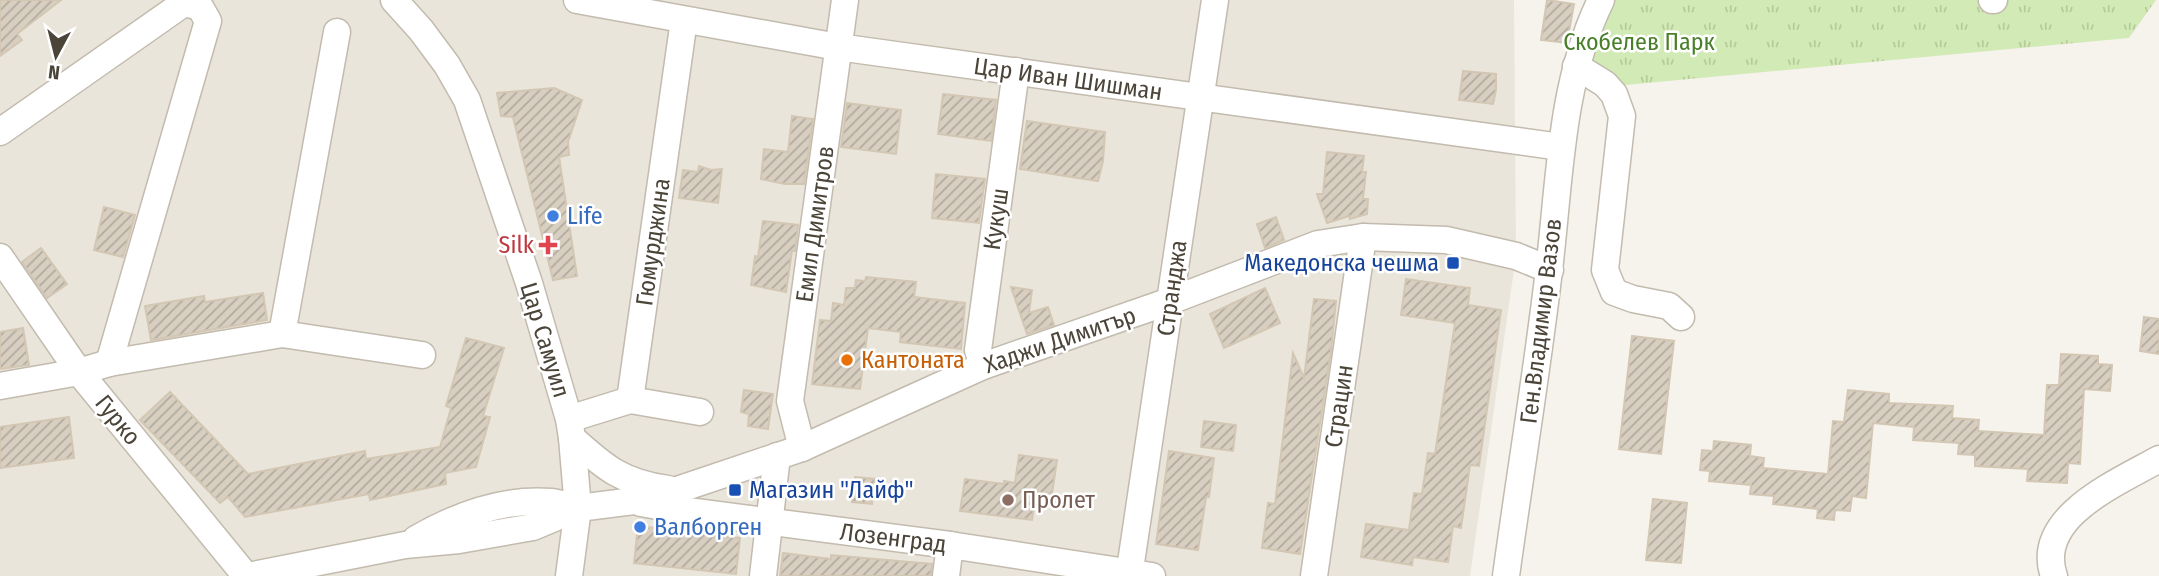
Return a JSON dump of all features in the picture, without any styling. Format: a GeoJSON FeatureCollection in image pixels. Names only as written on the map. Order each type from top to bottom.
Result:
{"type":"FeatureCollection","features":[{"type":"Feature","properties":{"kind":"street","name":"Цар Иван Шишман"},"geometry":{"type":"LineString","coordinates":[[577,0],[838,47],[1561,147]]}},
{"type":"Feature","properties":{"kind":"street","name":"Емил Димитров"},"geometry":{"type":"LineString","coordinates":[[763,576],[771,522],[789,452],[790,401],[845,0]]}},
{"type":"Feature","properties":{"kind":"street","name":"Странджа"},"geometry":{"type":"LineString","coordinates":[[1137,575],[1170,301],[1214,0]]}},
{"type":"Feature","properties":{"kind":"street","name":"Ген.Владимир Вазов"},"geometry":{"type":"LineString","coordinates":[[1506,576],[1550,270],[1561,147],[1576,66],[1588,26],[1601,0]]}},
{"type":"Feature","properties":{"kind":"street","name":"Цар Самуил"},"geometry":{"type":"LineString","coordinates":[[395,2],[421,30],[447,65],[467,100],[528,283],[571,428],[578,509],[569,576]]}},
{"type":"Feature","properties":{"kind":"street"},"geometry":{"type":"LineString","coordinates":[[0,132],[184,3],[200,7],[208,21],[109,363]]}},
{"type":"Feature","properties":{"kind":"street","name":"Гюмурджина"},"geometry":{"type":"LineString","coordinates":[[630,400],[684,20]]}},
{"type":"Feature","properties":{"kind":"street"},"geometry":{"type":"LineString","coordinates":[[282,334],[337,32]]}},
{"type":"Feature","properties":{"kind":"street"},"geometry":{"type":"LineString","coordinates":[[1576,66],[1605,84],[1614,94],[1622,116],[1605,270],[1614,292],[1669,306],[1681,317]]}},
{"type":"Feature","properties":{"kind":"street","name":"Кукуш"},"geometry":{"type":"LineString","coordinates":[[983,366],[978,350],[1016,71]]}},
{"type":"Feature","properties":{"kind":"street","name":"Хаджи Димитър"},"geometry":{"type":"LineString","coordinates":[[247,576],[405,545],[459,540],[533,527],[578,509],[634,501],[677,490],[789,452],[983,366],[1170,301],[1318,244],[1363,237],[1446,240],[1516,256],[1550,270]]}},
{"type":"Feature","properties":{"kind":"street","name":"Страцин"},"geometry":{"type":"LineString","coordinates":[[1314,576],[1363,237]]}},
{"type":"Feature","properties":{"kind":"street","name":"Гурко"},"geometry":{"type":"LineString","coordinates":[[0,257],[79,372],[247,576]]}},
{"type":"Feature","properties":{"kind":"street"},"geometry":{"type":"LineString","coordinates":[[0,386],[79,372],[109,363],[282,334],[422,355]]}},
{"type":"Feature","properties":{"kind":"street"},"geometry":{"type":"LineString","coordinates":[[677,490],[633,482],[604,465],[571,428],[630,400],[700,412]]}},
{"type":"Feature","properties":{"kind":"street"},"geometry":{"type":"LineString","coordinates":[[2054,576],[2050,563],[2058,529],[2083,502],[2159,459]]}},
{"type":"Feature","properties":{"kind":"street","name":"Лозенград"},"geometry":{"type":"LineString","coordinates":[[634,501],[680,510],[950,545],[1137,575]]}},
{"type":"Feature","properties":{"kind":"street"},"geometry":{"type":"LineString","coordinates":[[946,576],[950,545]]}},
{"type":"Feature","properties":{"kind":"shaded area"},"geometry":{"type":"Polygon","coordinates":[[[0,0],[1514,0],[1516,256],[1470,576],[0,576],[0,0]]]}},
{"type":"Feature","properties":{"kind":"green space","name":"Скобелев Парк"},"geometry":{"type":"Polygon","coordinates":[[[1605,0],[2156,0],[2129,38],[1583,89],[1605,0]]]}},
{"type":"Feature","properties":{"kind":"building"},"geometry":{"type":"Polygon","coordinates":[[[0,0],[61,0],[17,34],[22,40],[0,56],[0,0]]]}},
{"type":"Feature","properties":{"kind":"building"},"geometry":{"type":"Polygon","coordinates":[[[1547,0],[1574,4],[1567,43],[1541,40],[1547,0]]]}},
{"type":"Feature","properties":{"kind":"building"},"geometry":{"type":"Polygon","coordinates":[[[1463,71],[1496,74],[1493,104],[1459,100],[1463,71]]]}},
{"type":"Feature","properties":{"kind":"building","name":"Life"},"geometry":{"type":"Polygon","coordinates":[[[554,88],[582,100],[568,142],[569,155],[559,157],[577,276],[553,280],[513,117],[501,116],[497,93],[554,88]]]}},
{"type":"Feature","properties":{"kind":"building"},"geometry":{"type":"Polygon","coordinates":[[[943,94],[996,100],[991,141],[938,134],[943,94]]]}},
{"type":"Feature","properties":{"kind":"building"},"geometry":{"type":"Polygon","coordinates":[[[847,103],[901,110],[896,154],[841,147],[847,103]]]}},
{"type":"Feature","properties":{"kind":"building"},"geometry":{"type":"Polygon","coordinates":[[[792,116],[813,119],[804,184],[785,184],[761,179],[764,149],[788,152],[792,116]]]}},
{"type":"Feature","properties":{"kind":"building"},"geometry":{"type":"Polygon","coordinates":[[[1027,121],[1105,132],[1103,161],[1098,181],[1020,169],[1027,121]]]}},
{"type":"Feature","properties":{"kind":"building"},"geometry":{"type":"Polygon","coordinates":[[[1327,152],[1364,156],[1362,172],[1366,172],[1363,199],[1368,199],[1367,214],[1327,223],[1317,194],[1323,194],[1327,152]]]}},
{"type":"Feature","properties":{"kind":"building"},"geometry":{"type":"Polygon","coordinates":[[[699,166],[711,170],[722,169],[718,203],[679,198],[683,170],[698,172],[699,166]]]}},
{"type":"Feature","properties":{"kind":"building"},"geometry":{"type":"Polygon","coordinates":[[[936,174],[985,179],[979,223],[932,218],[936,174]]]}},
{"type":"Feature","properties":{"kind":"building"},"geometry":{"type":"Polygon","coordinates":[[[104,207],[135,215],[123,257],[94,250],[104,207]]]}},
{"type":"Feature","properties":{"kind":"building"},"geometry":{"type":"Polygon","coordinates":[[[1276,217],[1284,240],[1265,248],[1257,224],[1276,217]]]}},
{"type":"Feature","properties":{"kind":"building"},"geometry":{"type":"Polygon","coordinates":[[[763,221],[798,225],[786,292],[751,285],[763,221]]]}},
{"type":"Feature","properties":{"kind":"building"},"geometry":{"type":"Polygon","coordinates":[[[41,248],[67,284],[47,298],[22,262],[41,248]]]}},
{"type":"Feature","properties":{"kind":"building"},"geometry":{"type":"Polygon","coordinates":[[[866,277],[916,282],[914,297],[965,303],[961,349],[900,342],[901,332],[868,328],[860,389],[812,384],[820,320],[831,321],[833,303],[844,305],[846,288],[855,288],[856,280],[865,281],[866,277]]]}},
{"type":"Feature","properties":{"kind":"building"},"geometry":{"type":"Polygon","coordinates":[[[1406,279],[1470,288],[1468,305],[1501,310],[1479,466],[1470,465],[1461,528],[1453,526],[1448,562],[1413,557],[1412,565],[1361,557],[1366,524],[1409,530],[1414,493],[1422,494],[1428,453],[1435,454],[1455,323],[1401,315],[1406,279]]]}},
{"type":"Feature","properties":{"kind":"building"},"geometry":{"type":"Polygon","coordinates":[[[1011,287],[1032,290],[1029,313],[1048,307],[1054,325],[1027,334],[1011,287]]]}},
{"type":"Feature","properties":{"kind":"building"},"geometry":{"type":"Polygon","coordinates":[[[1265,288],[1280,323],[1224,348],[1210,314],[1265,288]]]}},
{"type":"Feature","properties":{"kind":"building"},"geometry":{"type":"Polygon","coordinates":[[[263,293],[267,320],[151,340],[145,306],[204,296],[205,302],[263,293]]]}},
{"type":"Feature","properties":{"kind":"building"},"geometry":{"type":"Polygon","coordinates":[[[1314,299],[1336,301],[1300,554],[1262,548],[1268,503],[1275,504],[1293,353],[1304,378],[1314,299]]]}},
{"type":"Feature","properties":{"kind":"building"},"geometry":{"type":"Polygon","coordinates":[[[2144,317],[2159,319],[2159,354],[2140,351],[2144,317]]]}},
{"type":"Feature","properties":{"kind":"building"},"geometry":{"type":"Polygon","coordinates":[[[23,328],[29,365],[0,369],[0,332],[23,328]]]}},
{"type":"Feature","properties":{"kind":"building"},"geometry":{"type":"Polygon","coordinates":[[[1632,336],[1674,341],[1661,454],[1619,449],[1632,336]]]}},
{"type":"Feature","properties":{"kind":"building"},"geometry":{"type":"Polygon","coordinates":[[[466,338],[504,348],[483,416],[490,417],[476,467],[445,473],[446,484],[370,500],[369,494],[245,517],[228,497],[220,503],[140,420],[170,392],[248,474],[365,451],[366,459],[440,447],[451,408],[446,406],[466,338]]]}},
{"type":"Feature","properties":{"kind":"building"},"geometry":{"type":"Polygon","coordinates":[[[2061,354],[2098,356],[2098,364],[2112,365],[2110,391],[2084,389],[2080,464],[2068,463],[2067,483],[2027,481],[2028,469],[1975,466],[1975,455],[1958,454],[1959,443],[1913,440],[1914,427],[1873,423],[1866,498],[1852,496],[1850,511],[1835,510],[1834,520],[1817,518],[1818,509],[1773,504],[1774,496],[1750,494],[1751,485],[1709,481],[1710,471],[1700,470],[1702,450],[1713,451],[1714,441],[1751,445],[1750,456],[1764,458],[1763,468],[1828,474],[1833,421],[1844,422],[1848,390],[1889,394],[1889,403],[1953,406],[1952,418],[1979,420],[1978,431],[2044,435],[2047,385],[2059,385],[2061,354]]]}},
{"type":"Feature","properties":{"kind":"building"},"geometry":{"type":"Polygon","coordinates":[[[744,390],[773,394],[768,429],[748,426],[749,414],[741,412],[744,390]]]}},
{"type":"Feature","properties":{"kind":"building"},"geometry":{"type":"Polygon","coordinates":[[[69,417],[74,458],[0,468],[0,427],[69,417]]]}},
{"type":"Feature","properties":{"kind":"building"},"geometry":{"type":"Polygon","coordinates":[[[1204,421],[1236,425],[1233,451],[1201,447],[1204,421]]]}},
{"type":"Feature","properties":{"kind":"building"},"geometry":{"type":"Polygon","coordinates":[[[1169,451],[1214,458],[1198,550],[1156,544],[1169,451]]]}},
{"type":"Feature","properties":{"kind":"building"},"geometry":{"type":"Polygon","coordinates":[[[1019,455],[1057,460],[1052,494],[1036,492],[1032,520],[960,511],[965,479],[1015,483],[1019,455]]]}},
{"type":"Feature","properties":{"kind":"building"},"geometry":{"type":"Polygon","coordinates":[[[855,477],[875,479],[872,504],[852,502],[855,477]]]}},
{"type":"Feature","properties":{"kind":"building"},"geometry":{"type":"Polygon","coordinates":[[[1653,499],[1687,503],[1681,563],[1646,560],[1653,499]]]}},
{"type":"Feature","properties":{"kind":"building"},"geometry":{"type":"Polygon","coordinates":[[[638,526],[740,538],[736,574],[634,563],[638,526]]]}},
{"type":"Feature","properties":{"kind":"building"},"geometry":{"type":"Polygon","coordinates":[[[783,553],[831,559],[831,555],[932,564],[931,576],[780,576],[783,553]]]}},
{"type":"Feature","properties":{"kind":"place","name":"Life"},"geometry":{"type":"Point","coordinates":[553,216]}},
{"type":"Feature","properties":{"kind":"place","name":"Silk"},"geometry":{"type":"Point","coordinates":[548,245]}},
{"type":"Feature","properties":{"kind":"place","name":"Македонска чешма"},"geometry":{"type":"Point","coordinates":[1453,263]}},
{"type":"Feature","properties":{"kind":"place","name":"Кантоната"},"geometry":{"type":"Point","coordinates":[847,360]}},
{"type":"Feature","properties":{"kind":"place","name":"Магазин \"Лайф\""},"geometry":{"type":"Point","coordinates":[735,490]}},
{"type":"Feature","properties":{"kind":"place","name":"Пролет"},"geometry":{"type":"Point","coordinates":[1008,500]}},
{"type":"Feature","properties":{"kind":"place","name":"Валборген"},"geometry":{"type":"Point","coordinates":[640,527]}}]}
